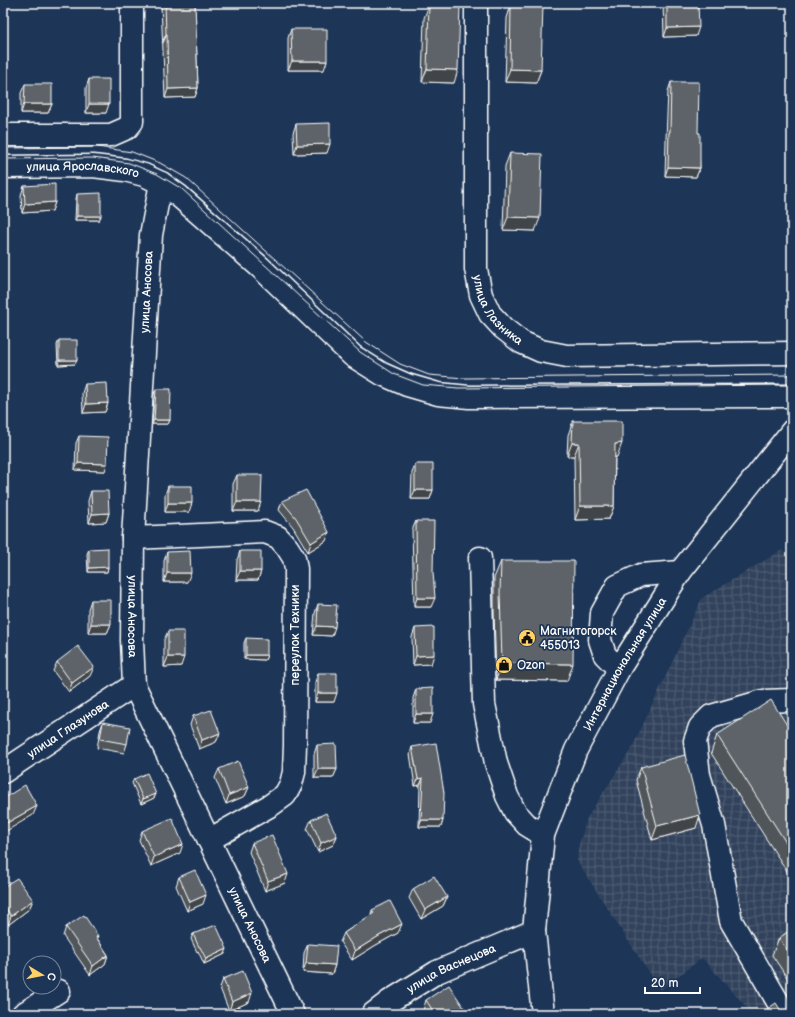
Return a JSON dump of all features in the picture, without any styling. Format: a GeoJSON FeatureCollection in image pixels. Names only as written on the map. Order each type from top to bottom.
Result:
{"type":"FeatureCollection","features":[{"type":"Feature","properties":{"kind":"street"},"geometry":{"type":"LineString","coordinates":[[3,135],[111,135],[127,128],[132,122],[132,3]]}},
{"type":"Feature","properties":{"kind":"street","name":"улица Лазника"},"geometry":{"type":"LineString","coordinates":[[476,3],[476,269],[481,295],[490,314],[503,328],[521,342],[542,351],[567,356],[792,353]]}},
{"type":"Feature","properties":{"kind":"street","name":"улица Ярославского"},"geometry":{"type":"LineString","coordinates":[[3,167],[94,166],[125,170],[144,175],[161,183],[179,196],[260,267],[353,356],[382,374],[407,385],[438,394],[469,397],[792,396]]}},
{"type":"Feature","properties":{"kind":"street","name":"улица Аносова"},"geometry":{"type":"LineString","coordinates":[[161,183],[151,235],[133,538],[132,640],[134,685],[293,1014]]}},
{"type":"Feature","properties":{"kind":"street","name":"Интернациональная улица"},"geometry":{"type":"LineString","coordinates":[[534,931],[543,835],[576,750],[619,668],[680,572],[792,431]]}},
{"type":"Feature","properties":{"kind":"street","name":"переулок Техники"},"geometry":{"type":"LineString","coordinates":[[133,538],[265,532],[278,537],[294,558],[296,569],[295,745],[294,772],[291,784],[285,795],[271,805],[209,840]]}},
{"type":"Feature","properties":{"kind":"street"},"geometry":{"type":"LineString","coordinates":[[480,558],[484,704],[496,763],[507,796],[515,812],[527,825],[543,835]]}},
{"type":"Feature","properties":{"kind":"street"},"geometry":{"type":"LineString","coordinates":[[619,668],[605,655],[600,640],[602,613],[617,586],[641,575],[680,572]]}},
{"type":"Feature","properties":{"kind":"street","name":"улица Глазунова"},"geometry":{"type":"LineString","coordinates":[[3,772],[134,685]]}},
{"type":"Feature","properties":{"kind":"street"},"geometry":{"type":"LineString","coordinates":[[785,1014],[731,921],[714,825],[699,775],[695,741],[700,727],[711,716],[763,701],[792,700]]}},
{"type":"Feature","properties":{"kind":"street"},"geometry":{"type":"LineString","coordinates":[[534,931],[543,1014]]}},
{"type":"Feature","properties":{"kind":"street","name":"улица Васнецова"},"geometry":{"type":"LineString","coordinates":[[387,1010],[437,972],[534,931]]}},
{"type":"Feature","properties":{"kind":"street"},"geometry":{"type":"LineString","coordinates":[[23,1014],[53,995]]}},
{"type":"Feature","properties":{"kind":"shaded area"},"geometry":{"type":"Polygon","coordinates":[[[782,550],[792,559],[792,1014],[753,1014],[702,958],[660,990],[577,861],[578,848],[587,818],[632,748],[702,598],[782,550]]]}},
{"type":"Feature","properties":{"kind":"building"},"geometry":{"type":"Polygon","coordinates":[[[165,3],[195,3],[198,88],[168,89],[165,3]]]}},
{"type":"Feature","properties":{"kind":"building"},"geometry":{"type":"Polygon","coordinates":[[[667,3],[698,3],[699,27],[667,28],[667,3]]]}},
{"type":"Feature","properties":{"kind":"building"},"geometry":{"type":"Polygon","coordinates":[[[429,5],[460,6],[458,70],[427,69],[429,5]]]}},
{"type":"Feature","properties":{"kind":"building"},"geometry":{"type":"Polygon","coordinates":[[[511,5],[543,5],[541,70],[510,69],[511,5]]]}},
{"type":"Feature","properties":{"kind":"building"},"geometry":{"type":"Polygon","coordinates":[[[291,29],[327,29],[327,61],[292,61],[291,29]]]}},
{"type":"Feature","properties":{"kind":"building"},"geometry":{"type":"Polygon","coordinates":[[[89,79],[109,79],[109,104],[89,104],[89,79]]]}},
{"type":"Feature","properties":{"kind":"building"},"geometry":{"type":"Polygon","coordinates":[[[671,82],[699,82],[698,133],[700,133],[700,168],[668,167],[671,82]]]}},
{"type":"Feature","properties":{"kind":"building"},"geometry":{"type":"Polygon","coordinates":[[[25,84],[52,84],[52,104],[24,104],[25,84]]]}},
{"type":"Feature","properties":{"kind":"building"},"geometry":{"type":"Polygon","coordinates":[[[330,123],[330,144],[297,145],[296,124],[330,123]]]}},
{"type":"Feature","properties":{"kind":"building"},"geometry":{"type":"Polygon","coordinates":[[[510,153],[542,154],[540,218],[508,217],[510,153]]]}},
{"type":"Feature","properties":{"kind":"building"},"geometry":{"type":"Polygon","coordinates":[[[55,184],[55,202],[25,204],[24,186],[55,184]]]}},
{"type":"Feature","properties":{"kind":"building"},"geometry":{"type":"Polygon","coordinates":[[[101,193],[101,216],[77,216],[77,194],[101,193]]]}},
{"type":"Feature","properties":{"kind":"building"},"geometry":{"type":"Polygon","coordinates":[[[59,340],[77,340],[77,360],[59,360],[59,340]]]}},
{"type":"Feature","properties":{"kind":"building"},"geometry":{"type":"Polygon","coordinates":[[[107,383],[108,403],[86,404],[85,384],[107,383]]]}},
{"type":"Feature","properties":{"kind":"building"},"geometry":{"type":"Polygon","coordinates":[[[156,389],[171,389],[170,420],[154,420],[156,389]]]}},
{"type":"Feature","properties":{"kind":"building"},"geometry":{"type":"Polygon","coordinates":[[[573,421],[622,421],[622,443],[615,444],[614,506],[580,506],[579,443],[572,443],[573,421]]]}},
{"type":"Feature","properties":{"kind":"building"},"geometry":{"type":"Polygon","coordinates":[[[79,436],[108,437],[107,464],[78,463],[79,436]]]}},
{"type":"Feature","properties":{"kind":"building"},"geometry":{"type":"Polygon","coordinates":[[[415,464],[433,464],[433,490],[415,490],[415,464]]]}},
{"type":"Feature","properties":{"kind":"building"},"geometry":{"type":"Polygon","coordinates":[[[237,475],[262,475],[261,502],[237,502],[237,475]]]}},
{"type":"Feature","properties":{"kind":"building"},"geometry":{"type":"Polygon","coordinates":[[[168,486],[192,486],[192,503],[168,503],[168,486]]]}},
{"type":"Feature","properties":{"kind":"building"},"geometry":{"type":"Polygon","coordinates":[[[306,490],[329,532],[311,543],[296,518],[282,501],[306,490]]]}},
{"type":"Feature","properties":{"kind":"building"},"geometry":{"type":"Polygon","coordinates":[[[91,491],[108,491],[109,513],[92,514],[91,491]]]}},
{"type":"Feature","properties":{"kind":"building"},"geometry":{"type":"Polygon","coordinates":[[[416,521],[434,521],[433,572],[435,598],[417,598],[416,521]]]}},
{"type":"Feature","properties":{"kind":"building"},"geometry":{"type":"Polygon","coordinates":[[[108,548],[108,567],[89,568],[89,549],[108,548]]]}},
{"type":"Feature","properties":{"kind":"building"},"geometry":{"type":"Polygon","coordinates":[[[190,551],[191,573],[167,573],[167,552],[190,551]]]}},
{"type":"Feature","properties":{"kind":"building"},"geometry":{"type":"Polygon","coordinates":[[[240,551],[261,551],[261,571],[240,571],[240,551]]]}},
{"type":"Feature","properties":{"kind":"building"},"geometry":{"type":"Polygon","coordinates":[[[501,561],[574,561],[573,664],[502,663],[500,593],[501,561]]]}},
{"type":"Feature","properties":{"kind":"building"},"geometry":{"type":"Polygon","coordinates":[[[91,600],[111,600],[111,624],[91,624],[91,600]]]}},
{"type":"Feature","properties":{"kind":"building"},"geometry":{"type":"Polygon","coordinates":[[[318,604],[337,605],[335,627],[317,626],[318,604]]]}},
{"type":"Feature","properties":{"kind":"building"},"geometry":{"type":"Polygon","coordinates":[[[434,627],[434,655],[416,656],[415,628],[434,627]]]}},
{"type":"Feature","properties":{"kind":"building"},"geometry":{"type":"Polygon","coordinates":[[[168,631],[184,631],[184,657],[168,657],[168,631]]]}},
{"type":"Feature","properties":{"kind":"building"},"geometry":{"type":"Polygon","coordinates":[[[246,638],[267,639],[267,655],[246,655],[246,638]]]}},
{"type":"Feature","properties":{"kind":"building"},"geometry":{"type":"Polygon","coordinates":[[[78,646],[94,667],[72,683],[57,662],[78,646]]]}},
{"type":"Feature","properties":{"kind":"building"},"geometry":{"type":"Polygon","coordinates":[[[318,673],[337,673],[337,693],[318,693],[318,673]]]}},
{"type":"Feature","properties":{"kind":"building"},"geometry":{"type":"Polygon","coordinates":[[[433,688],[433,714],[416,714],[416,689],[433,688]]]}},
{"type":"Feature","properties":{"kind":"building"},"geometry":{"type":"Polygon","coordinates":[[[771,700],[792,733],[792,852],[717,735],[771,700]]]}},
{"type":"Feature","properties":{"kind":"building"},"geometry":{"type":"Polygon","coordinates":[[[211,710],[220,733],[202,740],[193,716],[211,710]]]}},
{"type":"Feature","properties":{"kind":"building"},"geometry":{"type":"Polygon","coordinates":[[[103,722],[130,727],[127,744],[100,739],[103,722]]]}},
{"type":"Feature","properties":{"kind":"building"},"geometry":{"type":"Polygon","coordinates":[[[436,743],[444,793],[443,820],[421,820],[423,778],[418,779],[412,747],[436,743]]]}},
{"type":"Feature","properties":{"kind":"building"},"geometry":{"type":"Polygon","coordinates":[[[336,744],[337,769],[318,769],[317,745],[336,744]]]}},
{"type":"Feature","properties":{"kind":"building"},"geometry":{"type":"Polygon","coordinates":[[[685,755],[700,815],[657,826],[641,767],[685,755]]]}},
{"type":"Feature","properties":{"kind":"building"},"geometry":{"type":"Polygon","coordinates":[[[238,761],[249,787],[229,795],[219,769],[238,761]]]}},
{"type":"Feature","properties":{"kind":"building"},"geometry":{"type":"Polygon","coordinates":[[[147,773],[156,794],[143,799],[134,779],[147,773]]]}},
{"type":"Feature","properties":{"kind":"building"},"geometry":{"type":"Polygon","coordinates":[[[25,785],[37,806],[3,825],[3,799],[25,785]]]}},
{"type":"Feature","properties":{"kind":"building"},"geometry":{"type":"Polygon","coordinates":[[[326,813],[337,836],[321,843],[311,820],[326,813]]]}},
{"type":"Feature","properties":{"kind":"building"},"geometry":{"type":"Polygon","coordinates":[[[172,818],[183,844],[154,857],[142,831],[172,818]]]}},
{"type":"Feature","properties":{"kind":"building"},"geometry":{"type":"Polygon","coordinates":[[[272,835],[288,874],[268,881],[252,843],[272,835]]]}},
{"type":"Feature","properties":{"kind":"building"},"geometry":{"type":"Polygon","coordinates":[[[195,870],[206,895],[190,902],[179,877],[195,870]]]}},
{"type":"Feature","properties":{"kind":"building"},"geometry":{"type":"Polygon","coordinates":[[[434,876],[447,897],[425,910],[413,889],[434,876]]]}},
{"type":"Feature","properties":{"kind":"building"},"geometry":{"type":"Polygon","coordinates":[[[17,878],[33,900],[11,916],[3,904],[3,887],[17,878]]]}},
{"type":"Feature","properties":{"kind":"building"},"geometry":{"type":"Polygon","coordinates":[[[390,901],[402,924],[355,951],[344,933],[374,913],[372,910],[390,901]]]}},
{"type":"Feature","properties":{"kind":"building"},"geometry":{"type":"Polygon","coordinates":[[[84,915],[98,936],[96,937],[108,955],[93,966],[66,927],[84,915]]]}},
{"type":"Feature","properties":{"kind":"building"},"geometry":{"type":"Polygon","coordinates":[[[216,925],[227,949],[206,959],[193,934],[216,925]]]}},
{"type":"Feature","properties":{"kind":"building"},"geometry":{"type":"Polygon","coordinates":[[[792,929],[792,958],[779,938],[792,929]]]}},
{"type":"Feature","properties":{"kind":"building"},"geometry":{"type":"Polygon","coordinates":[[[308,944],[337,946],[335,965],[306,963],[308,944]]]}},
{"type":"Feature","properties":{"kind":"building"},"geometry":{"type":"Polygon","coordinates":[[[243,971],[252,993],[232,1002],[223,979],[243,971]]]}},
{"type":"Feature","properties":{"kind":"building"},"geometry":{"type":"Polygon","coordinates":[[[449,985],[468,1014],[435,1014],[426,1000],[449,985]]]}},
{"type":"Feature","properties":{"kind":"building"},"geometry":{"type":"Polygon","coordinates":[[[776,1003],[783,1014],[760,1014],[776,1003]]]}},
{"type":"Feature","properties":{"kind":"tram line"},"geometry":{"type":"LineString","coordinates":[[3,148],[97,147],[132,152],[160,163],[186,178],[366,342],[400,364],[429,375],[464,378],[792,375]]}},
{"type":"Feature","properties":{"kind":"tram line"},"geometry":{"type":"LineString","coordinates":[[3,159],[93,158],[129,163],[157,174],[182,189],[360,352],[394,374],[423,385],[458,388],[792,385]]}},
{"type":"Feature","properties":{"kind":"place","name":"Магнитогорск 455013"},"geometry":{"type":"Point","coordinates":[527,638]}},
{"type":"Feature","properties":{"kind":"place","name":"Ozon"},"geometry":{"type":"Point","coordinates":[504,665]}}]}
